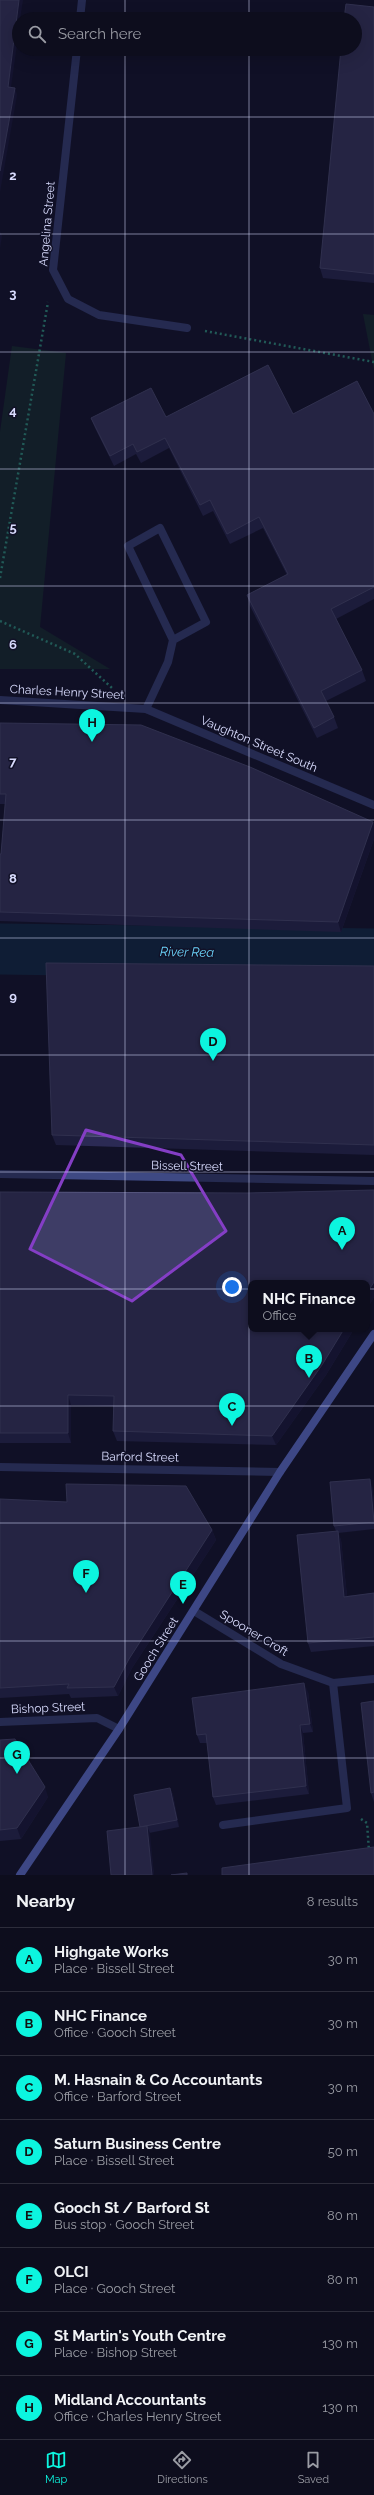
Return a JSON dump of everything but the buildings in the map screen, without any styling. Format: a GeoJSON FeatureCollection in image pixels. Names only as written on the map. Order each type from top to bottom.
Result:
{"type":"FeatureCollection","features":[{"type":"Feature","properties":{"kind":"street"},"geometry":{"type":"LineString","coordinates":[[81,12],[82,0]]}},
{"type":"Feature","properties":{"kind":"street","name":"Angelina Street"},"geometry":{"type":"LineString","coordinates":[[76,56],[53,270],[68,299],[99,315],[187,328]]}},
{"type":"Feature","properties":{"kind":"street"},"geometry":{"type":"LineString","coordinates":[[146,709],[168,662],[174,640],[128,546],[160,528],[206,622],[174,640]]}},
{"type":"Feature","properties":{"kind":"street","name":"Charles Henry Street"},"geometry":{"type":"LineString","coordinates":[[0,700],[133,708]]}},
{"type":"Feature","properties":{"kind":"street","name":"Vaughton Street South"},"geometry":{"type":"LineString","coordinates":[[133,708],[146,709],[374,805]]}},
{"type":"Feature","properties":{"kind":"street","name":"Bissell Street"},"geometry":{"type":"LineString","coordinates":[[0,1174],[374,1181]]}},
{"type":"Feature","properties":{"kind":"street","name":"Gooch Street"},"geometry":{"type":"LineString","coordinates":[[20,1875],[119,1729],[280,1472],[374,1334]]}},
{"type":"Feature","properties":{"kind":"street","name":"Barford Street"},"geometry":{"type":"LineString","coordinates":[[0,1467],[280,1472]]}},
{"type":"Feature","properties":{"kind":"street","name":"Spooner Croft"},"geometry":{"type":"LineString","coordinates":[[194,1611],[280,1664],[333,1683],[374,1679]]}},
{"type":"Feature","properties":{"kind":"street"},"geometry":{"type":"LineString","coordinates":[[223,1825],[346,1808],[333,1683]]}},
{"type":"Feature","properties":{"kind":"street","name":"Bishop Street"},"geometry":{"type":"LineString","coordinates":[[0,1722],[97,1718],[119,1729]]}},
{"type":"Feature","properties":{"kind":"path"},"geometry":{"type":"LineString","coordinates":[[0,578],[53,270]]}},
{"type":"Feature","properties":{"kind":"path"},"geometry":{"type":"LineString","coordinates":[[187,328],[374,362]]}},
{"type":"Feature","properties":{"kind":"path"},"geometry":{"type":"LineString","coordinates":[[0,621],[75,654],[133,708]]}},
{"type":"Feature","properties":{"kind":"path"},"geometry":{"type":"LineString","coordinates":[[346,1808],[367,1823],[369,1853]]}},
{"type":"Feature","properties":{"kind":"highlighted area"},"geometry":{"type":"Polygon","coordinates":[[[86,1130],[181,1155],[226,1231],[132,1301],[30,1249],[86,1130]]]}},
{"type":"Feature","properties":{"kind":"green space"},"geometry":{"type":"Polygon","coordinates":[[[363,314],[374,315],[374,370],[363,314]]]}},
{"type":"Feature","properties":{"kind":"green space"},"geometry":{"type":"Polygon","coordinates":[[[12,346],[66,353],[40,627],[110,669],[0,669],[0,432],[12,346]]]}},
{"type":"Feature","properties":{"kind":"waterway","name":"River Rea"},"geometry":{"type":"LineString","coordinates":[[0,949],[374,954]]}},
{"type":"Feature","properties":{"kind":"place","name":"Midland Accountants"},"geometry":{"type":"Point","coordinates":[92,742]}},
{"type":"Feature","properties":{"kind":"place","name":"Saturn Business Centre"},"geometry":{"type":"Point","coordinates":[213,1061]}},
{"type":"Feature","properties":{"kind":"place","name":"Highgate Works"},"geometry":{"type":"Point","coordinates":[342,1250]}},
{"type":"Feature","properties":{"kind":"place","name":"NHC Finance"},"geometry":{"type":"Point","coordinates":[309,1378]}},
{"type":"Feature","properties":{"kind":"place","name":"M. Hasnain & Co Accountants"},"geometry":{"type":"Point","coordinates":[232,1426]}},
{"type":"Feature","properties":{"kind":"place","name":"OLCI"},"geometry":{"type":"Point","coordinates":[86,1593]}},
{"type":"Feature","properties":{"kind":"place","name":"Gooch St / Barford St"},"geometry":{"type":"Point","coordinates":[183,1604]}},
{"type":"Feature","properties":{"kind":"place","name":"St Martin's Youth Centre"},"geometry":{"type":"Point","coordinates":[17,1774]}}]}
